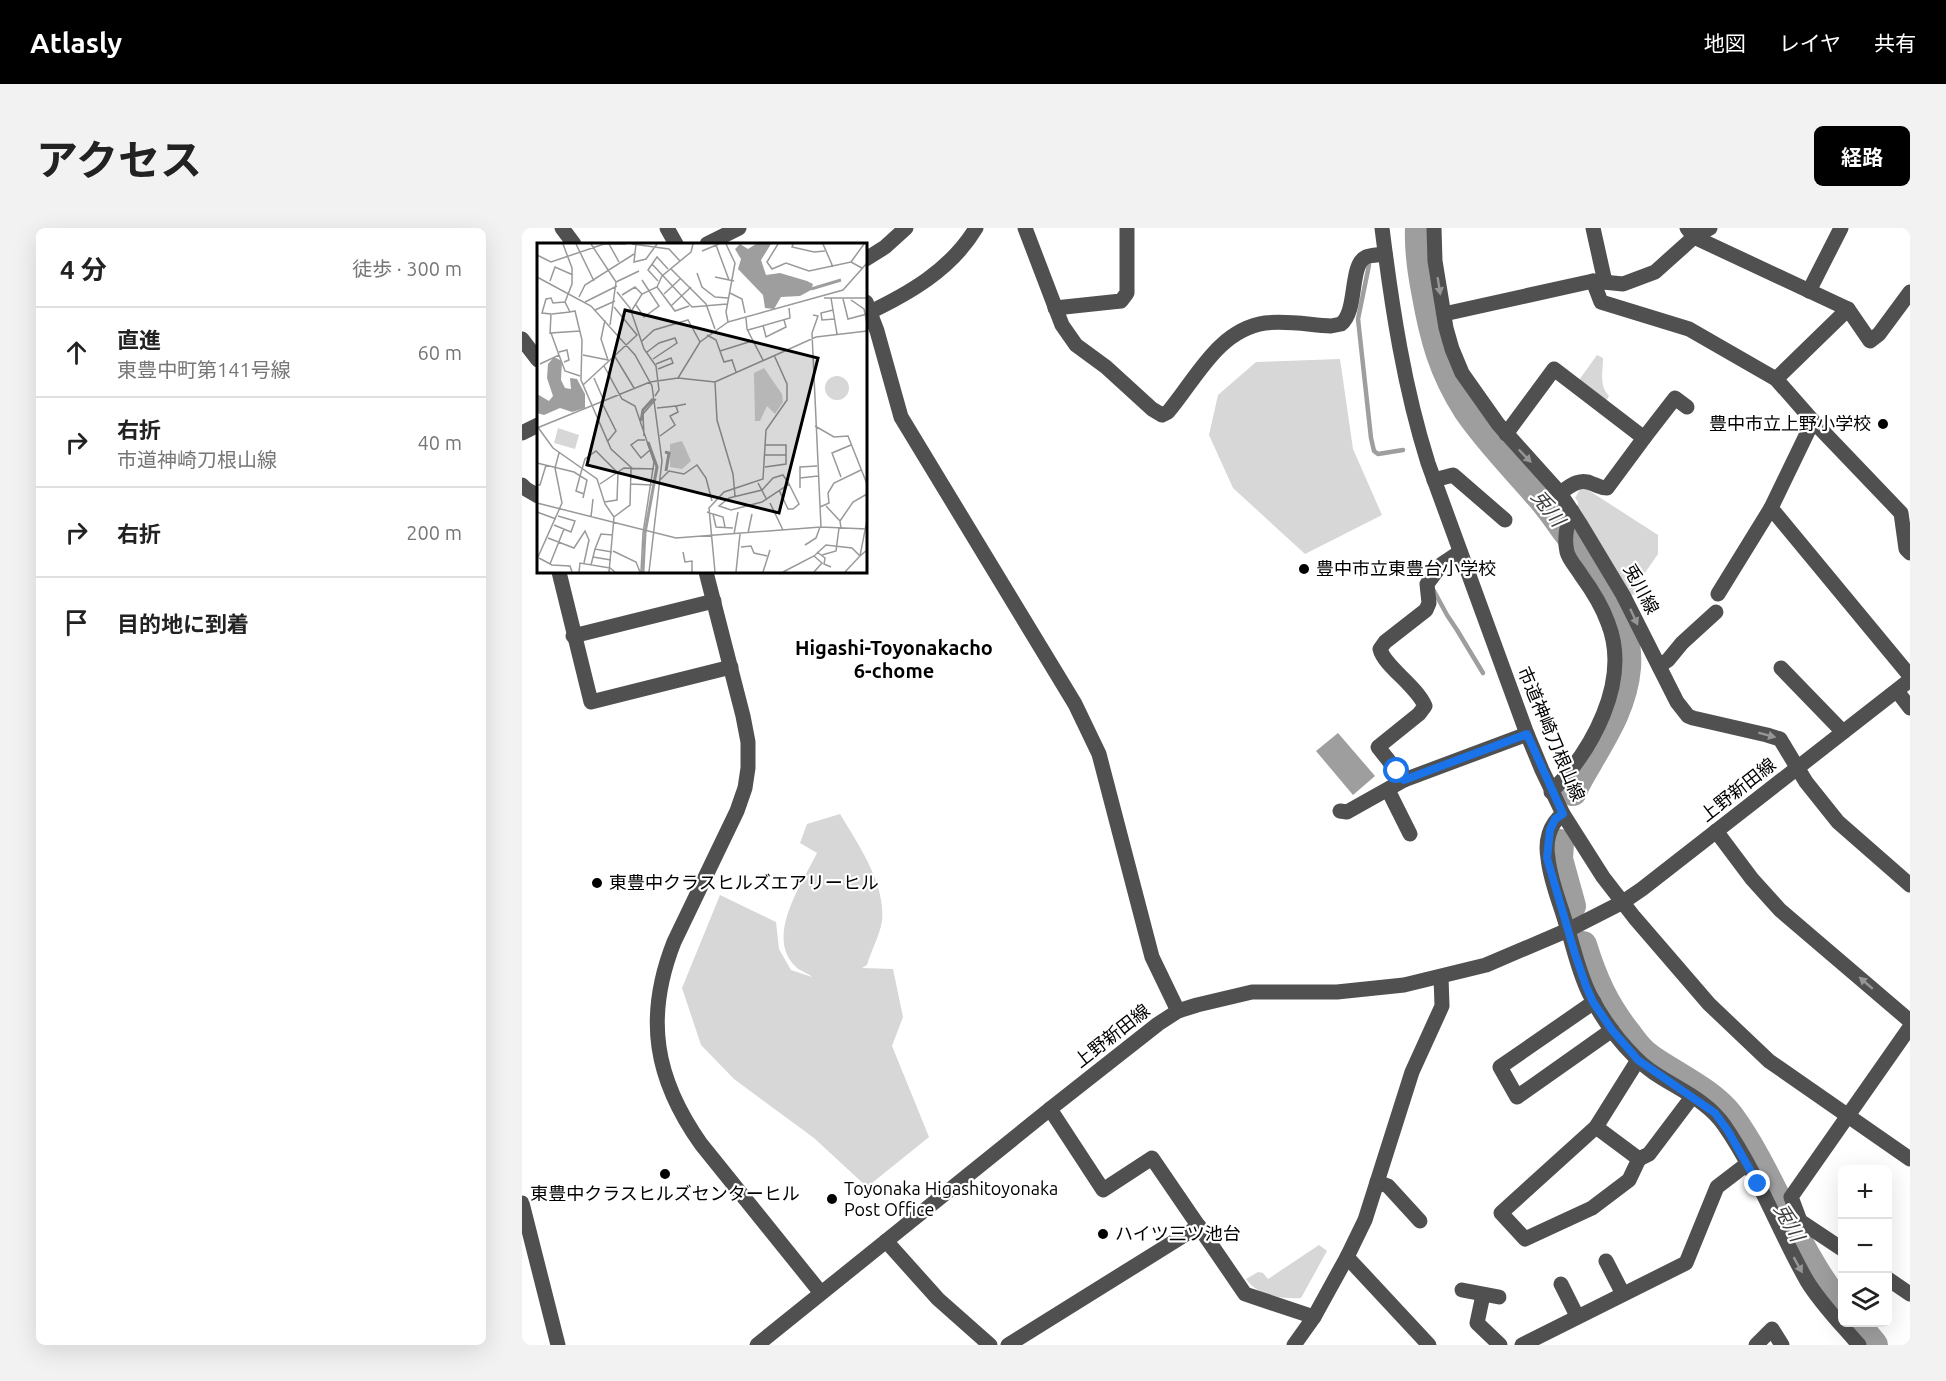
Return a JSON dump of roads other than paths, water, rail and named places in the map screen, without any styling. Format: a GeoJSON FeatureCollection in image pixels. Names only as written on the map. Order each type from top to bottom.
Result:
{"type":"FeatureCollection","features":[{"type":"Feature","properties":{"kind":"street"},"geometry":{"type":"LineString","coordinates":[[562,228],[573,243]]}},
{"type":"Feature","properties":{"kind":"street"},"geometry":{"type":"LineString","coordinates":[[667,228],[675,243]]}},
{"type":"Feature","properties":{"kind":"street"},"geometry":{"type":"LineString","coordinates":[[709,243],[739,228]]}},
{"type":"Feature","properties":{"kind":"street"},"geometry":{"type":"LineString","coordinates":[[867,259],[906,228]]}},
{"type":"Feature","properties":{"kind":"street"},"geometry":{"type":"LineString","coordinates":[[976,228],[966,245],[929,279],[867,310],[877,331],[901,417],[1075,704],[1099,754],[1152,957],[1178,1011]]}},
{"type":"Feature","properties":{"kind":"street"},"geometry":{"type":"LineString","coordinates":[[1025,228],[1062,325],[1076,345],[1106,367],[1152,409],[1164,415],[1221,345],[1234,334],[1266,323],[1331,326],[1341,324],[1349,314],[1360,261],[1367,256],[1385,254]]}},
{"type":"Feature","properties":{"kind":"street"},"geometry":{"type":"LineString","coordinates":[[1055,308],[1121,301],[1127,293],[1127,228]]}},
{"type":"Feature","properties":{"kind":"street","name":"市道神崎刀根山線"},"geometry":{"type":"LineString","coordinates":[[1382,228],[1406,386],[1416,427],[1527,734],[1551,792],[1563,814],[1598,870],[1634,917],[1709,1004],[1769,1061],[1910,1160]]}},
{"type":"Feature","properties":{"kind":"street","name":"兎川線"},"geometry":{"type":"LineString","coordinates":[[1434,228],[1435,261],[1444,314],[1452,349],[1462,373],[1506,434],[1560,493],[1572,511],[1623,595],[1677,702],[1688,716],[1698,720],[1778,738],[1782,741],[1806,782],[1838,822],[1910,885]]}},
{"type":"Feature","properties":{"kind":"street"},"geometry":{"type":"LineString","coordinates":[[1593,228],[1601,302],[1689,329],[1776,379],[1901,513],[1906,549],[1910,553]]}},
{"type":"Feature","properties":{"kind":"street"},"geometry":{"type":"LineString","coordinates":[[1444,314],[1599,281],[1623,284],[1655,272],[1691,233],[1710,228]]}},
{"type":"Feature","properties":{"kind":"street"},"geometry":{"type":"LineString","coordinates":[[1809,291],[1841,228]]}},
{"type":"Feature","properties":{"kind":"street"},"geometry":{"type":"LineString","coordinates":[[1691,233],[1848,309],[1870,341],[1879,334],[1910,292]]}},
{"type":"Feature","properties":{"kind":"street"},"geometry":{"type":"LineString","coordinates":[[1623,284],[1625,310]]}},
{"type":"Feature","properties":{"kind":"street"},"geometry":{"type":"LineString","coordinates":[[1776,379],[1848,309]]}},
{"type":"Feature","properties":{"kind":"street"},"geometry":{"type":"LineString","coordinates":[[522,339],[537,359]]}},
{"type":"Feature","properties":{"kind":"street"},"geometry":{"type":"LineString","coordinates":[[1506,434],[1554,369],[1644,438]]}},
{"type":"Feature","properties":{"kind":"street"},"geometry":{"type":"LineString","coordinates":[[1560,493],[1582,481],[1600,488],[1607,488],[1674,398],[1687,408]]}},
{"type":"Feature","properties":{"kind":"street"},"geometry":{"type":"LineString","coordinates":[[1718,594],[1771,508],[1813,421]]}},
{"type":"Feature","properties":{"kind":"street"},"geometry":{"type":"LineString","coordinates":[[522,433],[537,426]]}},
{"type":"Feature","properties":{"kind":"street"},"geometry":{"type":"LineString","coordinates":[[1434,480],[1453,475],[1504,520]]}},
{"type":"Feature","properties":{"kind":"street"},"geometry":{"type":"LineString","coordinates":[[522,485],[537,495]]}},
{"type":"Feature","properties":{"kind":"street"},"geometry":{"type":"LineString","coordinates":[[1771,508],[1910,678]]}},
{"type":"Feature","properties":{"kind":"street"},"geometry":{"type":"LineString","coordinates":[[1551,792],[1572,769],[1598,725],[1614,685],[1616,669],[1615,643],[1609,623],[1566,549],[1567,527],[1572,511]]}},
{"type":"Feature","properties":{"kind":"street"},"geometry":{"type":"LineString","coordinates":[[1404,780],[1378,747],[1419,714],[1425,705],[1407,681],[1382,656],[1380,649],[1385,642],[1428,607],[1427,584],[1442,564],[1460,552]]}},
{"type":"Feature","properties":{"kind":"street"},"geometry":{"type":"LineString","coordinates":[[559,573],[591,702],[731,667]]}},
{"type":"Feature","properties":{"kind":"street"},"geometry":{"type":"LineString","coordinates":[[706,573],[748,742],[747,777],[734,818],[666,963],[657,1009],[660,1055],[668,1084],[683,1119],[821,1293]]}},
{"type":"Feature","properties":{"kind":"street"},"geometry":{"type":"LineString","coordinates":[[573,636],[714,601]]}},
{"type":"Feature","properties":{"kind":"street"},"geometry":{"type":"LineString","coordinates":[[1659,666],[1668,660],[1682,643],[1716,612]]}},
{"type":"Feature","properties":{"kind":"street"},"geometry":{"type":"LineString","coordinates":[[1781,668],[1843,732]]}},
{"type":"Feature","properties":{"kind":"street","name":"上野新田線"},"geometry":{"type":"LineString","coordinates":[[757,1345],[1050,1109],[1158,1024],[1178,1011],[1252,992],[1337,992],[1404,985],[1486,966],[1568,930],[1623,902],[1642,889],[1910,678]]}},
{"type":"Feature","properties":{"kind":"street"},"geometry":{"type":"LineString","coordinates":[[1897,690],[1910,708]]}},
{"type":"Feature","properties":{"kind":"street"},"geometry":{"type":"LineString","coordinates":[[1340,811],[1347,812],[1404,780],[1527,734]]}},
{"type":"Feature","properties":{"kind":"street"},"geometry":{"type":"LineString","coordinates":[[1388,790],[1410,834]]}},
{"type":"Feature","properties":{"kind":"street"},"geometry":{"type":"LineString","coordinates":[[1563,814],[1555,819],[1550,830],[1547,858],[1584,981],[1593,1002],[1612,1030],[1638,1060],[1718,1116],[1747,1164],[1815,1294],[1859,1345]]}},
{"type":"Feature","properties":{"kind":"street"},"geometry":{"type":"LineString","coordinates":[[1716,831],[1752,879],[1780,910],[1910,1021]]}},
{"type":"Feature","properties":{"kind":"street"},"geometry":{"type":"LineString","coordinates":[[1294,1345],[1314,1317],[1365,1220],[1412,1072],[1442,1006],[1441,977]]}},
{"type":"Feature","properties":{"kind":"street"},"geometry":{"type":"LineString","coordinates":[[1593,1002],[1500,1067],[1517,1097],[1612,1030]]}},
{"type":"Feature","properties":{"kind":"street"},"geometry":{"type":"LineString","coordinates":[[1838,1246],[1800,1221],[1791,1197],[1910,1027]]}},
{"type":"Feature","properties":{"kind":"street"},"geometry":{"type":"LineString","coordinates":[[1638,1060],[1596,1128],[1502,1213],[1525,1239],[1592,1208],[1629,1180],[1639,1159],[1649,1154],[1692,1097]]}},
{"type":"Feature","properties":{"kind":"street"},"geometry":{"type":"LineString","coordinates":[[1050,1109],[1103,1190],[1152,1158],[1245,1294],[1314,1317]]}},
{"type":"Feature","properties":{"kind":"street"},"geometry":{"type":"LineString","coordinates":[[1596,1128],[1639,1159]]}},
{"type":"Feature","properties":{"kind":"street"},"geometry":{"type":"LineString","coordinates":[[1522,1345],[1686,1263],[1717,1187],[1747,1164]]}},
{"type":"Feature","properties":{"kind":"street"},"geometry":{"type":"LineString","coordinates":[[1377,1182],[1388,1186],[1420,1221]]}},
{"type":"Feature","properties":{"kind":"street"},"geometry":{"type":"LineString","coordinates":[[522,1203],[558,1345]]}},
{"type":"Feature","properties":{"kind":"street"},"geometry":{"type":"LineString","coordinates":[[1008,1345],[1199,1226]]}},
{"type":"Feature","properties":{"kind":"street"},"geometry":{"type":"LineString","coordinates":[[886,1241],[938,1299],[990,1345]]}},
{"type":"Feature","properties":{"kind":"street"},"geometry":{"type":"LineString","coordinates":[[1347,1257],[1429,1345]]}},
{"type":"Feature","properties":{"kind":"street"},"geometry":{"type":"LineString","coordinates":[[1606,1261],[1623,1294]]}},
{"type":"Feature","properties":{"kind":"street"},"geometry":{"type":"LineString","coordinates":[[1892,1282],[1910,1294]]}},
{"type":"Feature","properties":{"kind":"street"},"geometry":{"type":"LineString","coordinates":[[1561,1284],[1577,1316]]}},
{"type":"Feature","properties":{"kind":"street"},"geometry":{"type":"LineString","coordinates":[[1462,1290],[1499,1297]]}},
{"type":"Feature","properties":{"kind":"street"},"geometry":{"type":"LineString","coordinates":[[1483,1295],[1477,1323],[1500,1345]]}},
{"type":"Feature","properties":{"kind":"street"},"geometry":{"type":"LineString","coordinates":[[1756,1345],[1772,1329],[1782,1345]]}},
{"type":"Feature","properties":{"kind":"waterway","name":"兎川"},"geometry":{"type":"LineString","coordinates":[[1419,228],[1422,275],[1435,339],[1458,396],[1493,444],[1547,505],[1587,561],[1608,594],[1623,630],[1627,649],[1627,668],[1622,693],[1608,727],[1573,792]]}},
{"type":"Feature","properties":{"kind":"waterway"},"geometry":{"type":"LineString","coordinates":[[1369,265],[1358,319],[1371,438],[1374,451],[1378,454],[1403,450]]}},
{"type":"Feature","properties":{"kind":"waterway"},"geometry":{"type":"LineString","coordinates":[[1434,591],[1483,673]]}},
{"type":"Feature","properties":{"kind":"waterway","name":"兎川"},"geometry":{"type":"LineString","coordinates":[[1560,843],[1559,859],[1572,906]]}},
{"type":"Feature","properties":{"kind":"waterway","name":"兎川"},"geometry":{"type":"LineString","coordinates":[[1583,945],[1596,981],[1607,1002],[1637,1046],[1649,1057],[1713,1099],[1730,1116],[1759,1163],[1810,1262],[1838,1303]]}},
{"type":"Feature","properties":{"kind":"waterway","name":"兎川"},"geometry":{"type":"LineString","coordinates":[[1859,1327],[1874,1345]]}},
{"type":"Feature","properties":{"kind":"place","name":"豊中市立上野小学校"},"geometry":{"type":"Point","coordinates":[1883,424]}},
{"type":"Feature","properties":{"kind":"place","name":"豊中市立東豊台小学校"},"geometry":{"type":"Point","coordinates":[1304,569]}},
{"type":"Feature","properties":{"kind":"place","name":"東豊中クラスヒルズエアリーヒル"},"geometry":{"type":"Point","coordinates":[597,883]}},
{"type":"Feature","properties":{"kind":"place","name":"東豊中クラスヒルズセンターヒル"},"geometry":{"type":"Point","coordinates":[665,1174]}},
{"type":"Feature","properties":{"kind":"place","name":"Toyonaka Higashitoyonaka Post Office"},"geometry":{"type":"Point","coordinates":[832,1199]}},
{"type":"Feature","properties":{"kind":"place","name":"ハイツ三ツ池台"},"geometry":{"type":"Point","coordinates":[1103,1234]}},
{"type":"Feature","properties":{"kind":"district","name":"Higashi-Toyonakacho 6-chome"},"geometry":{"type":"Point","coordinates":[894,660]}}]}
